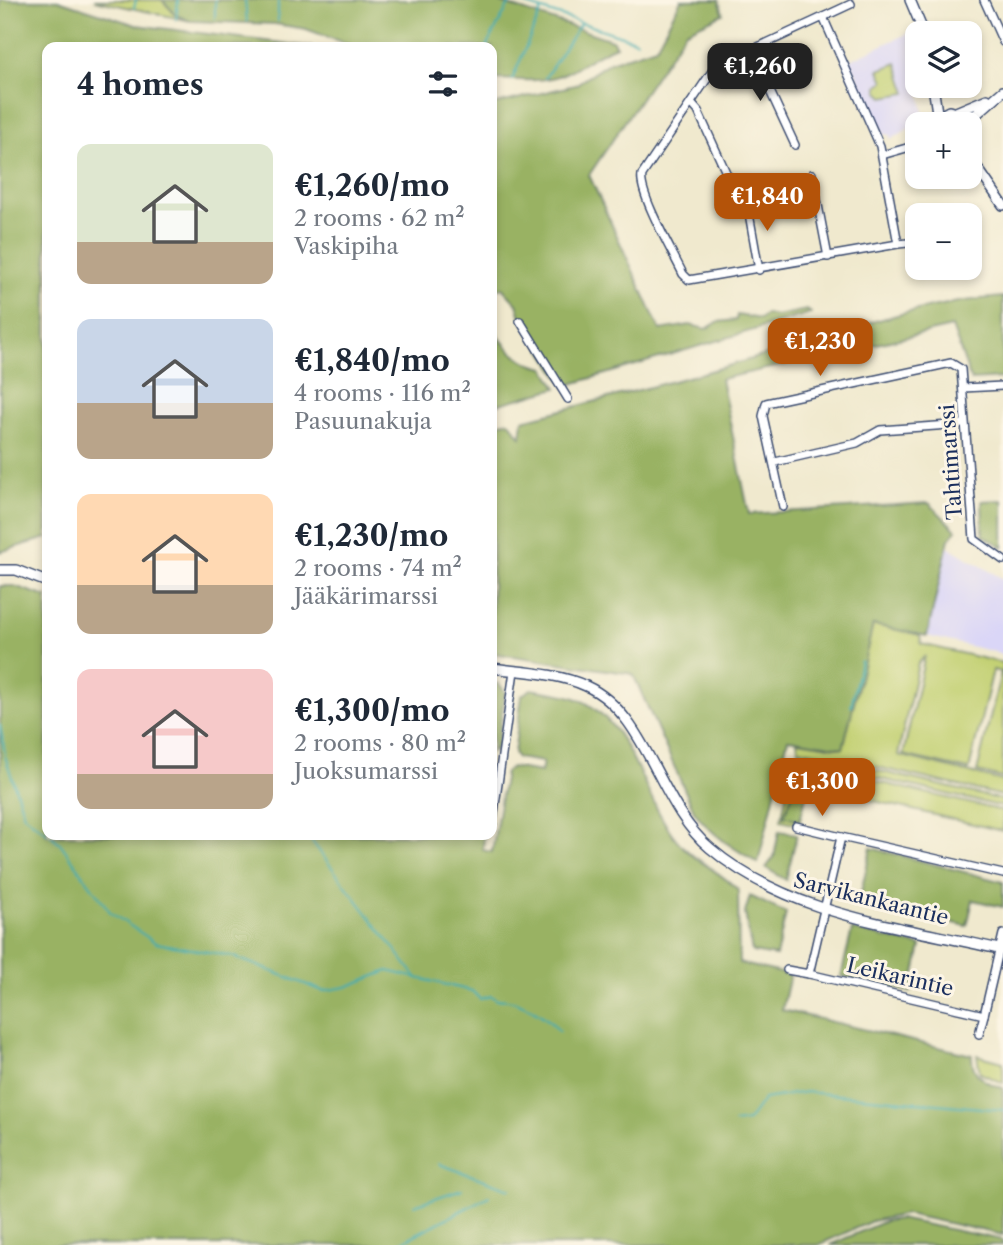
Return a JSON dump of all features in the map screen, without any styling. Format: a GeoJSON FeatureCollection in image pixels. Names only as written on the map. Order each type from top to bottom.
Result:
{"type":"FeatureCollection","features":[{"type":"Feature","properties":{"kind":"street"},"geometry":{"type":"LineString","coordinates":[[910,0],[918,21]]}},
{"type":"Feature","properties":{"kind":"street"},"geometry":{"type":"LineString","coordinates":[[984,0],[1003,42]]}},
{"type":"Feature","properties":{"kind":"street"},"geometry":{"type":"LineString","coordinates":[[851,4],[715,66],[641,180],[682,274],[689,280],[696,281],[905,243]]}},
{"type":"Feature","properties":{"kind":"street"},"geometry":{"type":"LineString","coordinates":[[823,17],[882,155],[898,244]]}},
{"type":"Feature","properties":{"kind":"street"},"geometry":{"type":"LineString","coordinates":[[751,50],[795,145]]}},
{"type":"Feature","properties":{"kind":"street"},"geometry":{"type":"LineString","coordinates":[[977,112],[1003,90]]}},
{"type":"Feature","properties":{"kind":"street"},"geometry":{"type":"LineString","coordinates":[[943,98],[954,111]]}},
{"type":"Feature","properties":{"kind":"street"},"geometry":{"type":"LineString","coordinates":[[945,112],[992,98]]}},
{"type":"Feature","properties":{"kind":"street"},"geometry":{"type":"LineString","coordinates":[[691,103],[698,111],[729,179]]}},
{"type":"Feature","properties":{"kind":"street"},"geometry":{"type":"LineString","coordinates":[[882,155],[905,149]]}},
{"type":"Feature","properties":{"kind":"street"},"geometry":{"type":"LineString","coordinates":[[982,173],[1003,205]]}},
{"type":"Feature","properties":{"kind":"street"},"geometry":{"type":"LineString","coordinates":[[812,174],[828,257]]}},
{"type":"Feature","properties":{"kind":"street"},"geometry":{"type":"LineString","coordinates":[[747,202],[760,270]]}},
{"type":"Feature","properties":{"kind":"street"},"geometry":{"type":"LineString","coordinates":[[520,321],[568,399]]}},
{"type":"Feature","properties":{"kind":"street"},"geometry":{"type":"LineString","coordinates":[[783,507],[763,416],[765,403],[951,363],[961,369],[963,388],[1003,386]]}},
{"type":"Feature","properties":{"kind":"street","name":"Tahtimarssi"},"geometry":{"type":"LineString","coordinates":[[963,388],[974,539],[1003,560]]}},
{"type":"Feature","properties":{"kind":"street"},"geometry":{"type":"LineString","coordinates":[[775,462],[857,443],[880,430],[964,424]]}},
{"type":"Feature","properties":{"kind":"street"},"geometry":{"type":"LineString","coordinates":[[0,570],[16,570],[42,580]]}},
{"type":"Feature","properties":{"kind":"street","name":"Sarvikankaantie"},"geometry":{"type":"LineString","coordinates":[[497,669],[574,681],[605,697],[628,723],[685,821],[708,847],[777,892],[825,909],[1001,950]]}},
{"type":"Feature","properties":{"kind":"street"},"geometry":{"type":"LineString","coordinates":[[497,755],[514,671]]}},
{"type":"Feature","properties":{"kind":"street"},"geometry":{"type":"LineString","coordinates":[[796,826],[1003,874]]}},
{"type":"Feature","properties":{"kind":"street"},"geometry":{"type":"LineString","coordinates":[[809,974],[841,837]]}},
{"type":"Feature","properties":{"kind":"street"},"geometry":{"type":"LineString","coordinates":[[979,1034],[1003,934]]}},
{"type":"Feature","properties":{"kind":"street","name":"Leikarintie"},"geometry":{"type":"LineString","coordinates":[[787,970],[984,1015]]}},
{"type":"Feature","properties":{"kind":"shaded area"},"geometry":{"type":"Polygon","coordinates":[[[905,35],[905,98],[921,98],[924,112],[905,112],[905,131],[891,139],[889,134],[884,135],[850,60],[905,35]]]}},
{"type":"Feature","properties":{"kind":"shaded area"},"geometry":{"type":"Polygon","coordinates":[[[947,546],[1003,579],[1003,657],[999,653],[927,636],[947,546]]]}},
{"type":"Feature","properties":{"kind":"green space"},"geometry":{"type":"Polygon","coordinates":[[[0,0],[58,0],[136,25],[273,42],[42,42],[42,539],[0,552],[0,0]]]}},
{"type":"Feature","properties":{"kind":"green space"},"geometry":{"type":"Polygon","coordinates":[[[94,0],[162,0],[176,15],[190,21],[94,0]]]}},
{"type":"Feature","properties":{"kind":"green space"},"geometry":{"type":"Polygon","coordinates":[[[162,0],[493,0],[612,40],[616,46],[555,77],[537,80],[497,79],[497,42],[341,42],[306,29],[275,24],[190,21],[176,15],[162,0]]]}},
{"type":"Feature","properties":{"kind":"green space"},"geometry":{"type":"Polygon","coordinates":[[[681,0],[719,0],[723,14],[686,31],[589,175],[660,330],[690,325],[706,329],[718,322],[736,320],[737,315],[760,319],[766,314],[776,316],[807,310],[811,313],[565,386],[521,317],[517,304],[502,288],[497,288],[497,104],[575,85],[610,62],[656,47],[681,0]]]}},
{"type":"Feature","properties":{"kind":"green space"},"geometry":{"type":"Polygon","coordinates":[[[897,63],[905,93],[884,97],[878,91],[878,86],[884,81],[879,70],[897,63]]]}},
{"type":"Feature","properties":{"kind":"green space"},"geometry":{"type":"Polygon","coordinates":[[[1003,297],[1003,378],[971,380],[952,327],[721,379],[749,514],[929,503],[956,530],[949,539],[927,636],[873,625],[843,748],[788,739],[758,863],[715,834],[694,811],[633,674],[497,654],[497,424],[509,421],[521,437],[523,420],[697,375],[878,320],[971,300],[1003,297]]]}},
{"type":"Feature","properties":{"kind":"green space"},"geometry":{"type":"Polygon","coordinates":[[[497,334],[520,358],[545,368],[557,388],[497,405],[497,334]]]}},
{"type":"Feature","properties":{"kind":"green space"},"geometry":{"type":"Polygon","coordinates":[[[1003,500],[1003,547],[983,535],[982,501],[1003,500]]]}},
{"type":"Feature","properties":{"kind":"green space"},"geometry":{"type":"Polygon","coordinates":[[[0,586],[14,586],[42,595],[42,840],[484,840],[483,850],[492,852],[494,840],[497,840],[497,821],[505,772],[511,767],[541,772],[543,762],[517,758],[514,753],[522,695],[531,689],[561,694],[578,699],[596,710],[611,725],[624,742],[664,822],[676,839],[738,890],[739,963],[790,975],[782,1010],[972,1055],[974,1068],[980,1077],[1003,1088],[1003,1235],[906,1214],[872,1221],[818,1245],[0,1245],[0,586]]]}},
{"type":"Feature","properties":{"kind":"green space"},"geometry":{"type":"Polygon","coordinates":[[[873,624],[920,635],[921,644],[1003,663],[1003,778],[977,772],[1001,672],[993,670],[969,770],[903,755],[925,656],[918,664],[898,755],[1003,781],[1003,796],[798,749],[797,741],[843,748],[873,624]]]}},
{"type":"Feature","properties":{"kind":"green space"},"geometry":{"type":"Polygon","coordinates":[[[497,684],[505,692],[497,748],[497,684]]]}},
{"type":"Feature","properties":{"kind":"green space"},"geometry":{"type":"Polygon","coordinates":[[[798,752],[1003,800],[1003,807],[795,759],[798,752]]]}},
{"type":"Feature","properties":{"kind":"green space"},"geometry":{"type":"Polygon","coordinates":[[[797,763],[1003,811],[1003,831],[797,783],[784,815],[800,820],[800,824],[781,820],[793,765],[797,763]]]}},
{"type":"Feature","properties":{"kind":"green space"},"geometry":{"type":"Polygon","coordinates":[[[797,783],[809,785],[800,820],[784,816],[797,783]]]}},
{"type":"Feature","properties":{"kind":"green space"},"geometry":{"type":"Polygon","coordinates":[[[779,831],[797,834],[786,880],[766,868],[774,857],[779,831]]]}},
{"type":"Feature","properties":{"kind":"green space"},"geometry":{"type":"Polygon","coordinates":[[[871,848],[1003,882],[1003,907],[973,900],[967,926],[859,901],[871,848]]]}},
{"type":"Feature","properties":{"kind":"green space"},"geometry":{"type":"Polygon","coordinates":[[[750,896],[786,913],[776,956],[752,952],[745,913],[750,896]]]}},
{"type":"Feature","properties":{"kind":"green space"},"geometry":{"type":"Polygon","coordinates":[[[852,930],[921,946],[911,992],[841,976],[852,930]]]}},
{"type":"Feature","properties":{"kind":"green space"},"geometry":{"type":"Polygon","coordinates":[[[977,1055],[1003,1062],[1003,1083],[980,1073],[977,1055]]]}},
{"type":"Feature","properties":{"kind":"green space"},"geometry":{"type":"Polygon","coordinates":[[[899,1219],[1003,1240],[1003,1245],[830,1245],[885,1221],[899,1219]]]}},
{"type":"Feature","properties":{"kind":"waterway"},"geometry":{"type":"LineString","coordinates":[[134,8],[136,0]]}},
{"type":"Feature","properties":{"kind":"waterway"},"geometry":{"type":"LineString","coordinates":[[176,20],[178,0]]}},
{"type":"Feature","properties":{"kind":"waterway"},"geometry":{"type":"LineString","coordinates":[[215,0],[215,18]]}},
{"type":"Feature","properties":{"kind":"waterway"},"geometry":{"type":"LineString","coordinates":[[245,0],[247,22]]}},
{"type":"Feature","properties":{"kind":"waterway"},"geometry":{"type":"LineString","coordinates":[[278,0],[278,21]]}},
{"type":"Feature","properties":{"kind":"waterway"},"geometry":{"type":"LineString","coordinates":[[512,0],[637,41]]}},
{"type":"Feature","properties":{"kind":"waterway"},"geometry":{"type":"LineString","coordinates":[[489,42],[511,1]]}},
{"type":"Feature","properties":{"kind":"waterway"},"geometry":{"type":"LineString","coordinates":[[512,80],[541,11]]}},
{"type":"Feature","properties":{"kind":"waterway"},"geometry":{"type":"LineString","coordinates":[[545,78],[580,24]]}},
{"type":"Feature","properties":{"kind":"waterway"},"geometry":{"type":"LineString","coordinates":[[851,706],[861,661]]}},
{"type":"Feature","properties":{"kind":"waterway"},"geometry":{"type":"LineString","coordinates":[[0,725],[5,754]]}},
{"type":"Feature","properties":{"kind":"waterway"},"geometry":{"type":"LineString","coordinates":[[5,756],[24,815],[42,829]]}},
{"type":"Feature","properties":{"kind":"waterway"},"geometry":{"type":"LineString","coordinates":[[56,840],[111,913],[156,943],[232,956],[323,991],[346,987],[388,971],[472,991],[480,999],[491,996],[497,1000],[522,1004],[559,1031]]}},
{"type":"Feature","properties":{"kind":"waterway"},"geometry":{"type":"LineString","coordinates":[[311,840],[416,977]]}},
{"type":"Feature","properties":{"kind":"waterway"},"geometry":{"type":"LineString","coordinates":[[734,1123],[748,1121],[764,1099],[806,1092],[1003,1110]]}},
{"type":"Feature","properties":{"kind":"waterway"},"geometry":{"type":"LineString","coordinates":[[439,1164],[510,1189]]}},
{"type":"Feature","properties":{"kind":"waterway"},"geometry":{"type":"LineString","coordinates":[[414,1205],[462,1189]]}},
{"type":"Feature","properties":{"kind":"waterway"},"geometry":{"type":"LineString","coordinates":[[396,1245],[489,1196]]}}]}
